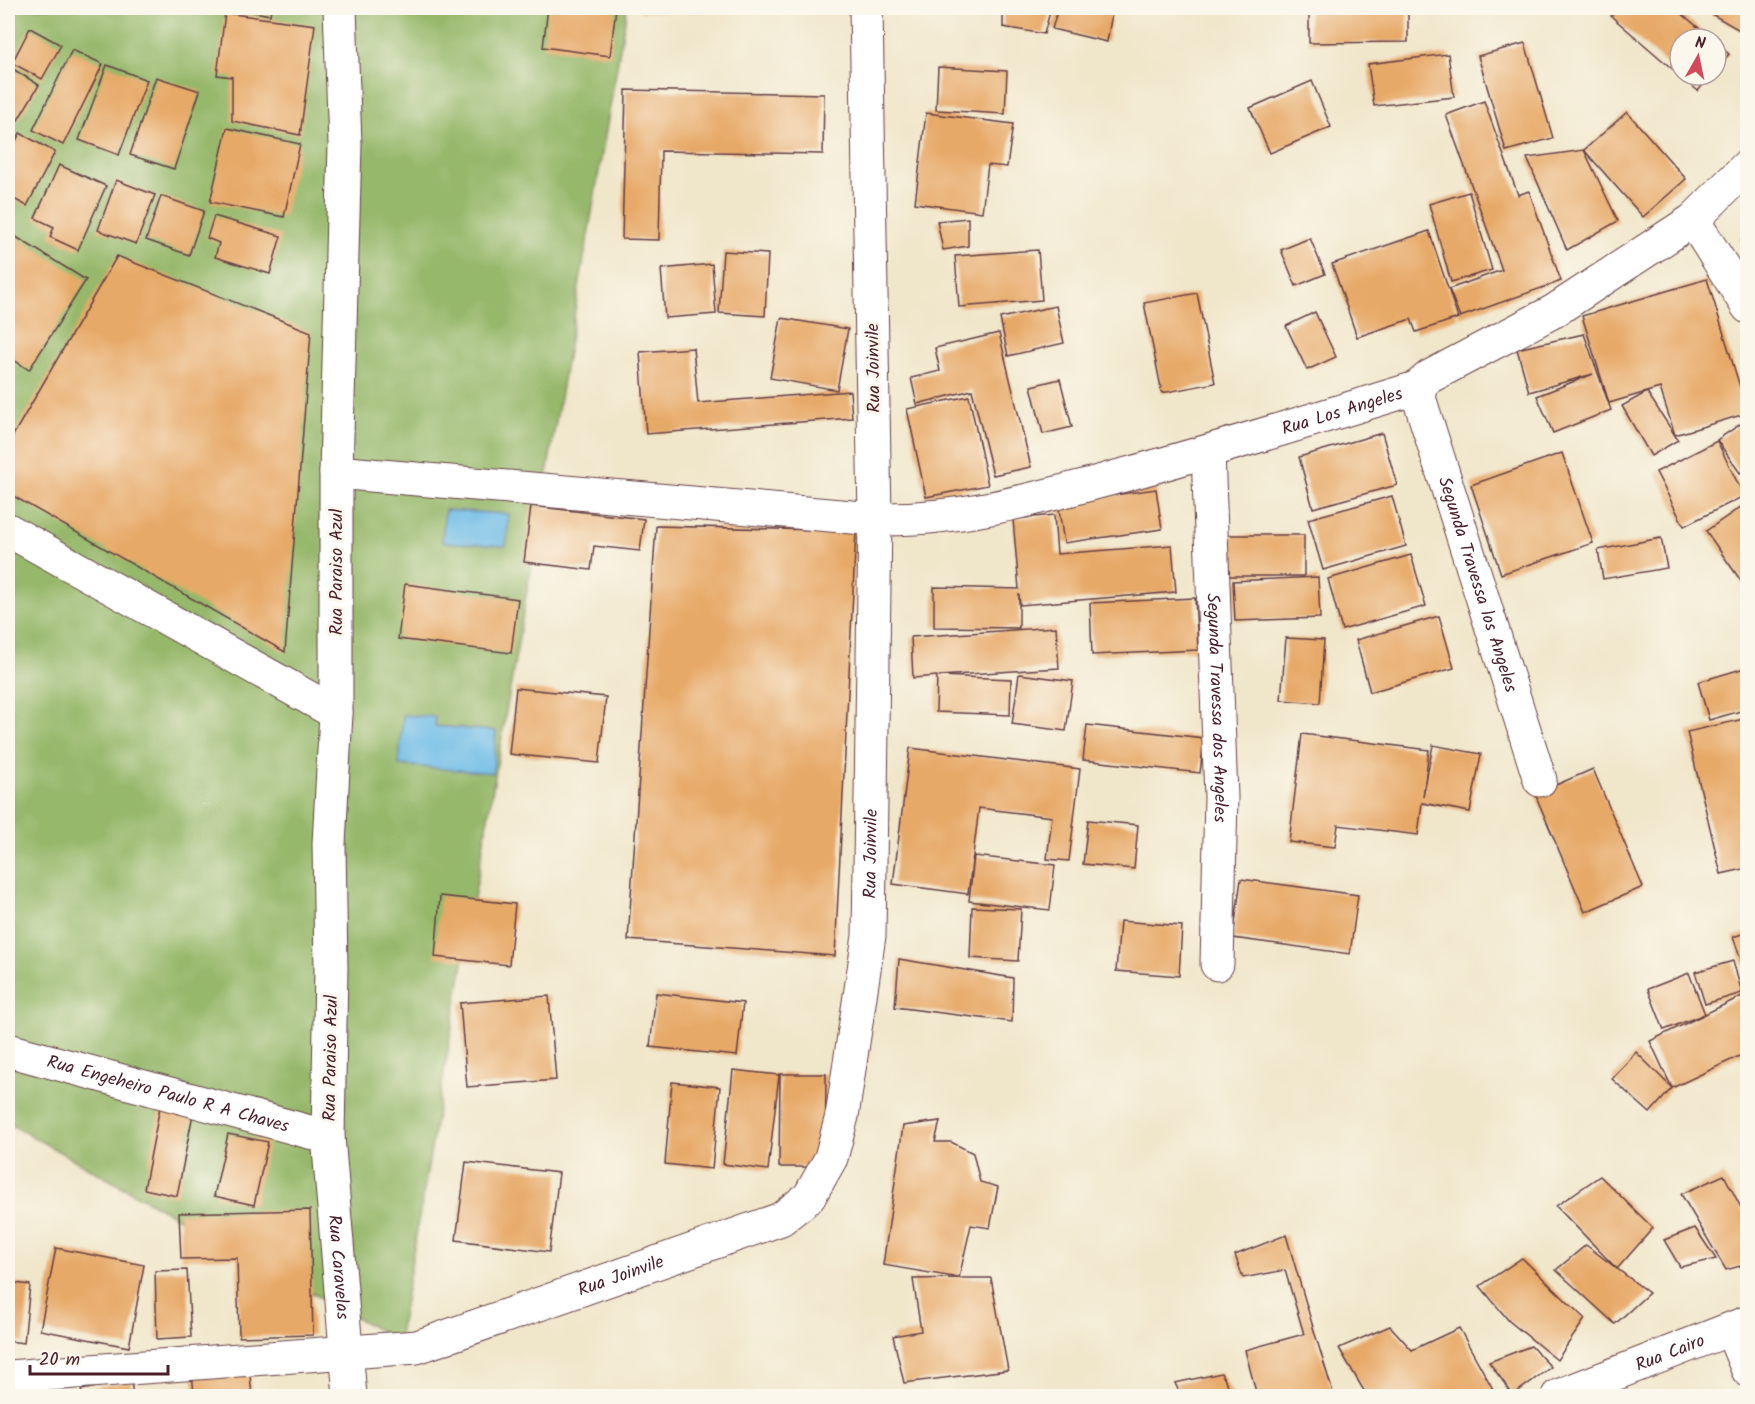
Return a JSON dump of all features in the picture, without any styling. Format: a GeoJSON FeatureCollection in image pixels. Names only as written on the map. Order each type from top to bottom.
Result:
{"type":"FeatureCollection","features":[{"type":"Feature","properties":{"kind":"street","name":"Rua Paraiso Azul"},"geometry":{"type":"LineString","coordinates":[[328,1137],[331,968],[329,844],[336,713],[336,472],[345,144],[340,8]]}},
{"type":"Feature","properties":{"kind":"street","name":"Rua Joinvile"},"geometry":{"type":"LineString","coordinates":[[8,1377],[417,1347],[782,1219],[809,1197],[831,1158],[842,1116],[869,936],[875,519],[866,8]]}},
{"type":"Feature","properties":{"kind":"street","name":"Rua Los Angeles"},"geometry":{"type":"LineString","coordinates":[[336,472],[875,519],[915,520],[1027,502],[1208,452],[1416,388],[1429,376],[1554,311],[1693,220],[1748,165]]}},
{"type":"Feature","properties":{"kind":"street"},"geometry":{"type":"LineString","coordinates":[[1693,220],[1748,307]]}},
{"type":"Feature","properties":{"kind":"street","name":"Segunda Travessa los Angeles"},"geometry":{"type":"LineString","coordinates":[[1416,388],[1540,780]]}},
{"type":"Feature","properties":{"kind":"street","name":"Segunda Travessa dos Angeles"},"geometry":{"type":"LineString","coordinates":[[1208,452],[1221,797],[1217,964]]}},
{"type":"Feature","properties":{"kind":"street"},"geometry":{"type":"LineString","coordinates":[[8,530],[336,713]]}},
{"type":"Feature","properties":{"kind":"street","name":"Rua Engeheiro Paulo R A Chaves"},"geometry":{"type":"LineString","coordinates":[[8,1050],[328,1137]]}},
{"type":"Feature","properties":{"kind":"street","name":"Rua Caravelas"},"geometry":{"type":"LineString","coordinates":[[328,1137],[344,1353],[350,1396]]}},
{"type":"Feature","properties":{"kind":"street"},"geometry":{"type":"LineString","coordinates":[[1739,1325],[1748,1370]]}},
{"type":"Feature","properties":{"kind":"street","name":"Rua Cairo"},"geometry":{"type":"LineString","coordinates":[[1558,1396],[1739,1325]]}},
{"type":"Feature","properties":{"kind":"green space"},"geometry":{"type":"Polygon","coordinates":[[[8,8],[627,8],[398,1341],[8,1123],[8,8]]]}},
{"type":"Feature","properties":{"kind":"water"},"geometry":{"type":"Polygon","coordinates":[[[445,510],[509,514],[506,546],[442,542],[445,510]]]}},
{"type":"Feature","properties":{"kind":"water"},"geometry":{"type":"Polygon","coordinates":[[[403,715],[435,717],[435,726],[496,731],[493,773],[399,765],[403,715]]]}},
{"type":"Feature","properties":{"kind":"building"},"geometry":{"type":"Polygon","coordinates":[[[235,8],[271,8],[270,15],[235,8]]]}},
{"type":"Feature","properties":{"kind":"building"},"geometry":{"type":"Polygon","coordinates":[[[548,8],[616,8],[610,56],[543,47],[548,8]]]}},
{"type":"Feature","properties":{"kind":"building"},"geometry":{"type":"Polygon","coordinates":[[[640,8],[704,8],[704,12],[640,12],[640,8]]]}},
{"type":"Feature","properties":{"kind":"building"},"geometry":{"type":"Polygon","coordinates":[[[1003,8],[1051,8],[1044,34],[1003,27],[1003,8]]]}},
{"type":"Feature","properties":{"kind":"building"},"geometry":{"type":"Polygon","coordinates":[[[1058,8],[1113,8],[1107,42],[1052,29],[1058,8]]]}},
{"type":"Feature","properties":{"kind":"building"},"geometry":{"type":"Polygon","coordinates":[[[1309,8],[1408,8],[1408,42],[1309,43],[1309,8]]]}},
{"type":"Feature","properties":{"kind":"building"},"geometry":{"type":"Polygon","coordinates":[[[1497,8],[1515,8],[1514,13],[1497,8]]]}},
{"type":"Feature","properties":{"kind":"building"},"geometry":{"type":"Polygon","coordinates":[[[1619,8],[1675,8],[1698,27],[1668,27],[1668,65],[1611,16],[1619,8]]]}},
{"type":"Feature","properties":{"kind":"building"},"geometry":{"type":"Polygon","coordinates":[[[1701,8],[1748,8],[1748,35],[1701,8]]]}},
{"type":"Feature","properties":{"kind":"building"},"geometry":{"type":"Polygon","coordinates":[[[225,13],[315,25],[300,135],[232,121],[232,77],[217,75],[225,13]]]}},
{"type":"Feature","properties":{"kind":"building"},"geometry":{"type":"Polygon","coordinates":[[[30,28],[61,45],[42,79],[12,63],[30,28]]]}},
{"type":"Feature","properties":{"kind":"building"},"geometry":{"type":"Polygon","coordinates":[[[1525,43],[1553,138],[1506,151],[1478,56],[1525,43]]]}},
{"type":"Feature","properties":{"kind":"building"},"geometry":{"type":"Polygon","coordinates":[[[72,50],[103,64],[63,145],[33,130],[72,50]]]}},
{"type":"Feature","properties":{"kind":"building"},"geometry":{"type":"Polygon","coordinates":[[[1448,54],[1454,97],[1374,106],[1368,64],[1448,54]]]}},
{"type":"Feature","properties":{"kind":"building"},"geometry":{"type":"Polygon","coordinates":[[[107,65],[147,80],[119,155],[79,140],[107,65]]]}},
{"type":"Feature","properties":{"kind":"building"},"geometry":{"type":"Polygon","coordinates":[[[8,66],[39,85],[12,130],[8,127],[8,66]]]}},
{"type":"Feature","properties":{"kind":"building"},"geometry":{"type":"Polygon","coordinates":[[[938,67],[1007,71],[1005,114],[936,110],[938,67]]]}},
{"type":"Feature","properties":{"kind":"building"},"geometry":{"type":"Polygon","coordinates":[[[156,77],[200,91],[174,169],[130,155],[156,77]]]}},
{"type":"Feature","properties":{"kind":"building"},"geometry":{"type":"Polygon","coordinates":[[[1312,81],[1331,127],[1270,153],[1250,108],[1312,81]]]}},
{"type":"Feature","properties":{"kind":"building"},"geometry":{"type":"Polygon","coordinates":[[[626,90],[824,94],[823,154],[661,151],[659,240],[622,239],[626,90]]]}},
{"type":"Feature","properties":{"kind":"building"},"geometry":{"type":"Polygon","coordinates":[[[1484,101],[1518,195],[1529,191],[1561,281],[1460,317],[1449,289],[1502,270],[1446,115],[1484,101]]]}},
{"type":"Feature","properties":{"kind":"building"},"geometry":{"type":"Polygon","coordinates":[[[1627,112],[1686,179],[1643,217],[1584,150],[1627,112]]]}},
{"type":"Feature","properties":{"kind":"building"},"geometry":{"type":"Polygon","coordinates":[[[926,113],[1013,124],[1007,167],[988,165],[982,212],[915,203],[926,113]]]}},
{"type":"Feature","properties":{"kind":"building"},"geometry":{"type":"Polygon","coordinates":[[[227,128],[300,144],[284,217],[210,202],[227,128]]]}},
{"type":"Feature","properties":{"kind":"building"},"geometry":{"type":"Polygon","coordinates":[[[20,133],[55,152],[27,206],[8,196],[8,157],[20,133]]]}},
{"type":"Feature","properties":{"kind":"building"},"geometry":{"type":"Polygon","coordinates":[[[1584,150],[1618,221],[1567,250],[1527,158],[1584,150]]]}},
{"type":"Feature","properties":{"kind":"building"},"geometry":{"type":"Polygon","coordinates":[[[59,165],[106,186],[78,250],[50,237],[54,227],[35,218],[59,165]]]}},
{"type":"Feature","properties":{"kind":"building"},"geometry":{"type":"Polygon","coordinates":[[[116,180],[155,195],[136,244],[98,230],[116,180]]]}},
{"type":"Feature","properties":{"kind":"building"},"geometry":{"type":"Polygon","coordinates":[[[1469,192],[1492,270],[1451,282],[1429,204],[1469,192]]]}},
{"type":"Feature","properties":{"kind":"building"},"geometry":{"type":"Polygon","coordinates":[[[161,196],[204,211],[189,255],[146,240],[161,196]]]}},
{"type":"Feature","properties":{"kind":"building"},"geometry":{"type":"Polygon","coordinates":[[[214,216],[281,236],[270,274],[215,257],[219,243],[207,238],[214,216]]]}},
{"type":"Feature","properties":{"kind":"building"},"geometry":{"type":"Polygon","coordinates":[[[968,218],[968,246],[943,250],[937,221],[968,218]]]}},
{"type":"Feature","properties":{"kind":"building"},"geometry":{"type":"Polygon","coordinates":[[[1429,231],[1458,318],[1416,332],[1411,319],[1357,337],[1332,264],[1429,231]]]}},
{"type":"Feature","properties":{"kind":"building"},"geometry":{"type":"Polygon","coordinates":[[[8,232],[86,280],[29,370],[8,356],[8,232]]]}},
{"type":"Feature","properties":{"kind":"building"},"geometry":{"type":"Polygon","coordinates":[[[1748,234],[1748,248],[1741,241],[1748,234]]]}},
{"type":"Feature","properties":{"kind":"building"},"geometry":{"type":"Polygon","coordinates":[[[1310,238],[1325,274],[1296,286],[1281,250],[1310,238]]]}},
{"type":"Feature","properties":{"kind":"building"},"geometry":{"type":"Polygon","coordinates":[[[1038,250],[1042,300],[959,307],[955,256],[1038,250]]]}},
{"type":"Feature","properties":{"kind":"building"},"geometry":{"type":"Polygon","coordinates":[[[723,251],[768,254],[765,316],[719,313],[723,251]]]}},
{"type":"Feature","properties":{"kind":"building"},"geometry":{"type":"Polygon","coordinates":[[[117,256],[311,332],[285,652],[8,493],[8,444],[117,256]]]}},
{"type":"Feature","properties":{"kind":"building"},"geometry":{"type":"Polygon","coordinates":[[[712,264],[716,314],[665,318],[661,269],[712,264]]]}},
{"type":"Feature","properties":{"kind":"building"},"geometry":{"type":"Polygon","coordinates":[[[1707,279],[1748,413],[1675,435],[1660,388],[1609,403],[1582,316],[1707,279]]]}},
{"type":"Feature","properties":{"kind":"building"},"geometry":{"type":"Polygon","coordinates":[[[1197,293],[1215,383],[1162,393],[1144,303],[1197,293]]]}},
{"type":"Feature","properties":{"kind":"building"},"geometry":{"type":"Polygon","coordinates":[[[1056,306],[1064,343],[1008,356],[1000,318],[1056,306]]]}},
{"type":"Feature","properties":{"kind":"building"},"geometry":{"type":"Polygon","coordinates":[[[1315,312],[1336,357],[1307,370],[1286,326],[1315,312]]]}},
{"type":"Feature","properties":{"kind":"building"},"geometry":{"type":"Polygon","coordinates":[[[781,318],[848,329],[837,390],[770,378],[781,318]]]}},
{"type":"Feature","properties":{"kind":"building"},"geometry":{"type":"Polygon","coordinates":[[[999,333],[1031,467],[993,475],[972,390],[917,404],[911,378],[940,371],[935,348],[999,333]]]}},
{"type":"Feature","properties":{"kind":"building"},"geometry":{"type":"Polygon","coordinates":[[[1584,334],[1611,410],[1553,433],[1537,396],[1593,374],[1529,392],[1517,349],[1584,334]]]}},
{"type":"Feature","properties":{"kind":"building"},"geometry":{"type":"Polygon","coordinates":[[[693,348],[698,403],[850,391],[852,418],[646,434],[640,352],[693,348]]]}},
{"type":"Feature","properties":{"kind":"building"},"geometry":{"type":"Polygon","coordinates":[[[1060,379],[1072,427],[1043,434],[1031,386],[1060,379]]]}},
{"type":"Feature","properties":{"kind":"building"},"geometry":{"type":"Polygon","coordinates":[[[1647,392],[1678,440],[1651,456],[1622,406],[1647,392]]]}},
{"type":"Feature","properties":{"kind":"building"},"geometry":{"type":"Polygon","coordinates":[[[969,396],[988,485],[926,497],[907,409],[969,396]]]}},
{"type":"Feature","properties":{"kind":"building"},"geometry":{"type":"Polygon","coordinates":[[[1748,419],[1748,468],[1740,473],[1717,440],[1748,419]]]}},
{"type":"Feature","properties":{"kind":"building"},"geometry":{"type":"Polygon","coordinates":[[[1382,433],[1397,485],[1313,508],[1299,457],[1382,433]]]}},
{"type":"Feature","properties":{"kind":"building"},"geometry":{"type":"Polygon","coordinates":[[[1717,441],[1744,496],[1684,526],[1656,472],[1717,441]]]}},
{"type":"Feature","properties":{"kind":"building"},"geometry":{"type":"Polygon","coordinates":[[[1562,453],[1593,543],[1501,574],[1471,485],[1562,453]]]}},
{"type":"Feature","properties":{"kind":"building"},"geometry":{"type":"Polygon","coordinates":[[[1156,489],[1162,529],[1064,543],[1058,503],[1156,489]]]}},
{"type":"Feature","properties":{"kind":"building"},"geometry":{"type":"Polygon","coordinates":[[[1392,496],[1406,546],[1323,570],[1308,519],[1392,496]]]}},
{"type":"Feature","properties":{"kind":"building"},"geometry":{"type":"Polygon","coordinates":[[[1748,502],[1748,591],[1706,531],[1748,502]]]}},
{"type":"Feature","properties":{"kind":"building"},"geometry":{"type":"Polygon","coordinates":[[[531,506],[644,519],[640,551],[594,546],[591,570],[524,562],[531,506]]]}},
{"type":"Feature","properties":{"kind":"building"},"geometry":{"type":"Polygon","coordinates":[[[1054,515],[1057,554],[1172,545],[1176,592],[1020,605],[1019,594],[1019,628],[934,627],[934,587],[1019,589],[1013,519],[1054,515]]]}},
{"type":"Feature","properties":{"kind":"building"},"geometry":{"type":"Polygon","coordinates":[[[656,526],[856,531],[835,956],[628,940],[656,526]]]}},
{"type":"Feature","properties":{"kind":"building"},"geometry":{"type":"Polygon","coordinates":[[[1224,535],[1304,535],[1304,576],[1224,576],[1224,535]]]}},
{"type":"Feature","properties":{"kind":"building"},"geometry":{"type":"Polygon","coordinates":[[[1661,538],[1667,568],[1603,579],[1598,550],[1661,538]]]}},
{"type":"Feature","properties":{"kind":"building"},"geometry":{"type":"Polygon","coordinates":[[[1411,555],[1426,606],[1342,630],[1328,579],[1411,555]]]}},
{"type":"Feature","properties":{"kind":"building"},"geometry":{"type":"Polygon","coordinates":[[[1318,577],[1320,618],[1235,621],[1233,581],[1318,577]]]}},
{"type":"Feature","properties":{"kind":"building"},"geometry":{"type":"Polygon","coordinates":[[[405,584],[518,599],[511,653],[398,639],[405,584]]]}},
{"type":"Feature","properties":{"kind":"building"},"geometry":{"type":"Polygon","coordinates":[[[1195,598],[1198,650],[1092,655],[1090,603],[1195,598]]]}},
{"type":"Feature","properties":{"kind":"building"},"geometry":{"type":"Polygon","coordinates":[[[1439,616],[1454,668],[1370,692],[1356,640],[1439,616]]]}},
{"type":"Feature","properties":{"kind":"building"},"geometry":{"type":"Polygon","coordinates":[[[1056,627],[1059,668],[939,676],[1011,679],[1010,715],[936,712],[937,676],[913,678],[911,637],[1056,627]]]}},
{"type":"Feature","properties":{"kind":"building"},"geometry":{"type":"Polygon","coordinates":[[[1286,638],[1324,640],[1320,703],[1281,700],[1286,638]]]}},
{"type":"Feature","properties":{"kind":"building"},"geometry":{"type":"Polygon","coordinates":[[[1748,667],[1748,709],[1709,720],[1698,682],[1748,667]]]}},
{"type":"Feature","properties":{"kind":"building"},"geometry":{"type":"Polygon","coordinates":[[[1019,674],[1073,681],[1066,731],[1012,724],[1019,674]]]}},
{"type":"Feature","properties":{"kind":"building"},"geometry":{"type":"Polygon","coordinates":[[[516,688],[606,697],[599,763],[509,754],[516,688]]]}},
{"type":"Feature","properties":{"kind":"building"},"geometry":{"type":"Polygon","coordinates":[[[1748,718],[1748,868],[1721,874],[1687,732],[1748,718]]]}},
{"type":"Feature","properties":{"kind":"building"},"geometry":{"type":"Polygon","coordinates":[[[1087,725],[1204,738],[1200,773],[1083,760],[1087,725]]]}},
{"type":"Feature","properties":{"kind":"building"},"geometry":{"type":"Polygon","coordinates":[[[1302,734],[1429,750],[1423,797],[1433,745],[1481,754],[1470,812],[1422,803],[1418,835],[1338,825],[1335,847],[1289,842],[1302,734]]]}},
{"type":"Feature","properties":{"kind":"building"},"geometry":{"type":"Polygon","coordinates":[[[910,748],[1080,769],[1069,861],[1047,859],[1052,817],[979,808],[968,894],[893,884],[910,748]]]}},
{"type":"Feature","properties":{"kind":"building"},"geometry":{"type":"Polygon","coordinates":[[[1593,769],[1643,887],[1585,912],[1535,794],[1593,769]]]}},
{"type":"Feature","properties":{"kind":"building"},"geometry":{"type":"Polygon","coordinates":[[[1088,820],[1138,825],[1134,869],[1083,864],[1088,820]]]}},
{"type":"Feature","properties":{"kind":"building"},"geometry":{"type":"Polygon","coordinates":[[[974,856],[1055,865],[1050,910],[969,901],[974,856]]]}},
{"type":"Feature","properties":{"kind":"building"},"geometry":{"type":"Polygon","coordinates":[[[1241,879],[1358,895],[1350,954],[1233,938],[1241,879]]]}},
{"type":"Feature","properties":{"kind":"building"},"geometry":{"type":"Polygon","coordinates":[[[440,896],[515,904],[509,965],[435,957],[440,896]]]}},
{"type":"Feature","properties":{"kind":"building"},"geometry":{"type":"Polygon","coordinates":[[[972,907],[1021,909],[1018,961],[970,958],[972,907]]]}},
{"type":"Feature","properties":{"kind":"building"},"geometry":{"type":"Polygon","coordinates":[[[1120,921],[1182,926],[1179,976],[1116,971],[1120,921]]]}},
{"type":"Feature","properties":{"kind":"building"},"geometry":{"type":"Polygon","coordinates":[[[1748,932],[1748,976],[1747,976],[1733,937],[1748,932]]]}},
{"type":"Feature","properties":{"kind":"building"},"geometry":{"type":"Polygon","coordinates":[[[899,959],[1013,978],[1012,1022],[895,1007],[899,959]]]}},
{"type":"Feature","properties":{"kind":"building"},"geometry":{"type":"Polygon","coordinates":[[[1733,961],[1742,993],[1705,1004],[1695,972],[1733,961]]]}},
{"type":"Feature","properties":{"kind":"building"},"geometry":{"type":"Polygon","coordinates":[[[1689,973],[1705,1014],[1664,1030],[1648,989],[1689,973]]]}},
{"type":"Feature","properties":{"kind":"building"},"geometry":{"type":"Polygon","coordinates":[[[656,993],[743,1003],[737,1056],[650,1047],[656,993]]]}},
{"type":"Feature","properties":{"kind":"building"},"geometry":{"type":"Polygon","coordinates":[[[1748,993],[1748,1052],[1672,1088],[1650,1041],[1748,993]]]}},
{"type":"Feature","properties":{"kind":"building"},"geometry":{"type":"Polygon","coordinates":[[[549,996],[556,1080],[467,1087],[460,1003],[549,996]]]}},
{"type":"Feature","properties":{"kind":"building"},"geometry":{"type":"Polygon","coordinates":[[[1636,1052],[1672,1088],[1650,1113],[1612,1079],[1636,1052]]]}},
{"type":"Feature","properties":{"kind":"building"},"geometry":{"type":"Polygon","coordinates":[[[733,1070],[779,1075],[768,1170],[723,1164],[733,1070]]]}},
{"type":"Feature","properties":{"kind":"building"},"geometry":{"type":"Polygon","coordinates":[[[780,1074],[826,1074],[825,1167],[779,1167],[780,1074]]]}},
{"type":"Feature","properties":{"kind":"building"},"geometry":{"type":"Polygon","coordinates":[[[672,1082],[720,1087],[712,1169],[665,1164],[672,1082]]]}},
{"type":"Feature","properties":{"kind":"building"},"geometry":{"type":"Polygon","coordinates":[[[160,1107],[193,1114],[177,1196],[144,1189],[160,1107]]]}},
{"type":"Feature","properties":{"kind":"building"},"geometry":{"type":"Polygon","coordinates":[[[940,1121],[935,1142],[951,1142],[973,1153],[980,1182],[998,1187],[990,1228],[971,1225],[959,1278],[883,1265],[903,1126],[940,1121]]]}},
{"type":"Feature","properties":{"kind":"building"},"geometry":{"type":"Polygon","coordinates":[[[228,1134],[268,1142],[254,1205],[214,1196],[228,1134]]]}},
{"type":"Feature","properties":{"kind":"building"},"geometry":{"type":"Polygon","coordinates":[[[466,1162],[559,1173],[549,1252],[456,1240],[466,1162]]]}},
{"type":"Feature","properties":{"kind":"building"},"geometry":{"type":"Polygon","coordinates":[[[1724,1175],[1748,1221],[1748,1264],[1726,1270],[1681,1194],[1724,1175]]]}},
{"type":"Feature","properties":{"kind":"building"},"geometry":{"type":"Polygon","coordinates":[[[1600,1176],[1653,1228],[1617,1269],[1556,1206],[1600,1176]]]}},
{"type":"Feature","properties":{"kind":"building"},"geometry":{"type":"Polygon","coordinates":[[[310,1210],[313,1335],[239,1337],[237,1258],[181,1259],[179,1213],[310,1210]]]}},
{"type":"Feature","properties":{"kind":"building"},"geometry":{"type":"Polygon","coordinates":[[[1695,1228],[1716,1259],[1680,1267],[1664,1240],[1695,1228]]]}},
{"type":"Feature","properties":{"kind":"building"},"geometry":{"type":"Polygon","coordinates":[[[1286,1235],[1334,1396],[1257,1396],[1245,1350],[1304,1334],[1285,1270],[1243,1278],[1235,1255],[1286,1235]]]}},
{"type":"Feature","properties":{"kind":"building"},"geometry":{"type":"Polygon","coordinates":[[[1586,1245],[1649,1293],[1615,1324],[1556,1270],[1586,1245]]]}},
{"type":"Feature","properties":{"kind":"building"},"geometry":{"type":"Polygon","coordinates":[[[56,1248],[144,1265],[129,1347],[40,1330],[56,1248]]]}},
{"type":"Feature","properties":{"kind":"building"},"geometry":{"type":"Polygon","coordinates":[[[1522,1258],[1585,1319],[1557,1360],[1509,1321],[1480,1286],[1522,1258]]]}},
{"type":"Feature","properties":{"kind":"building"},"geometry":{"type":"Polygon","coordinates":[[[187,1270],[191,1337],[157,1339],[155,1271],[187,1270]]]}},
{"type":"Feature","properties":{"kind":"building"},"geometry":{"type":"Polygon","coordinates":[[[991,1278],[1008,1370],[904,1383],[893,1336],[921,1331],[913,1279],[991,1278]]]}},
{"type":"Feature","properties":{"kind":"building"},"geometry":{"type":"Polygon","coordinates":[[[8,1282],[30,1285],[24,1343],[8,1341],[8,1282]]]}},
{"type":"Feature","properties":{"kind":"building"},"geometry":{"type":"Polygon","coordinates":[[[1390,1326],[1412,1350],[1459,1328],[1494,1391],[1486,1396],[1367,1396],[1339,1348],[1390,1326]]]}},
{"type":"Feature","properties":{"kind":"building"},"geometry":{"type":"Polygon","coordinates":[[[1531,1346],[1551,1367],[1513,1395],[1489,1362],[1531,1346]]]}},
{"type":"Feature","properties":{"kind":"building"},"geometry":{"type":"Polygon","coordinates":[[[249,1365],[252,1396],[194,1396],[192,1370],[249,1365]]]}},
{"type":"Feature","properties":{"kind":"building"},"geometry":{"type":"Polygon","coordinates":[[[1221,1373],[1234,1396],[1181,1396],[1175,1383],[1221,1373]]]}},
{"type":"Feature","properties":{"kind":"building"},"geometry":{"type":"Polygon","coordinates":[[[131,1381],[133,1396],[83,1396],[81,1390],[131,1381]]]}}]}
